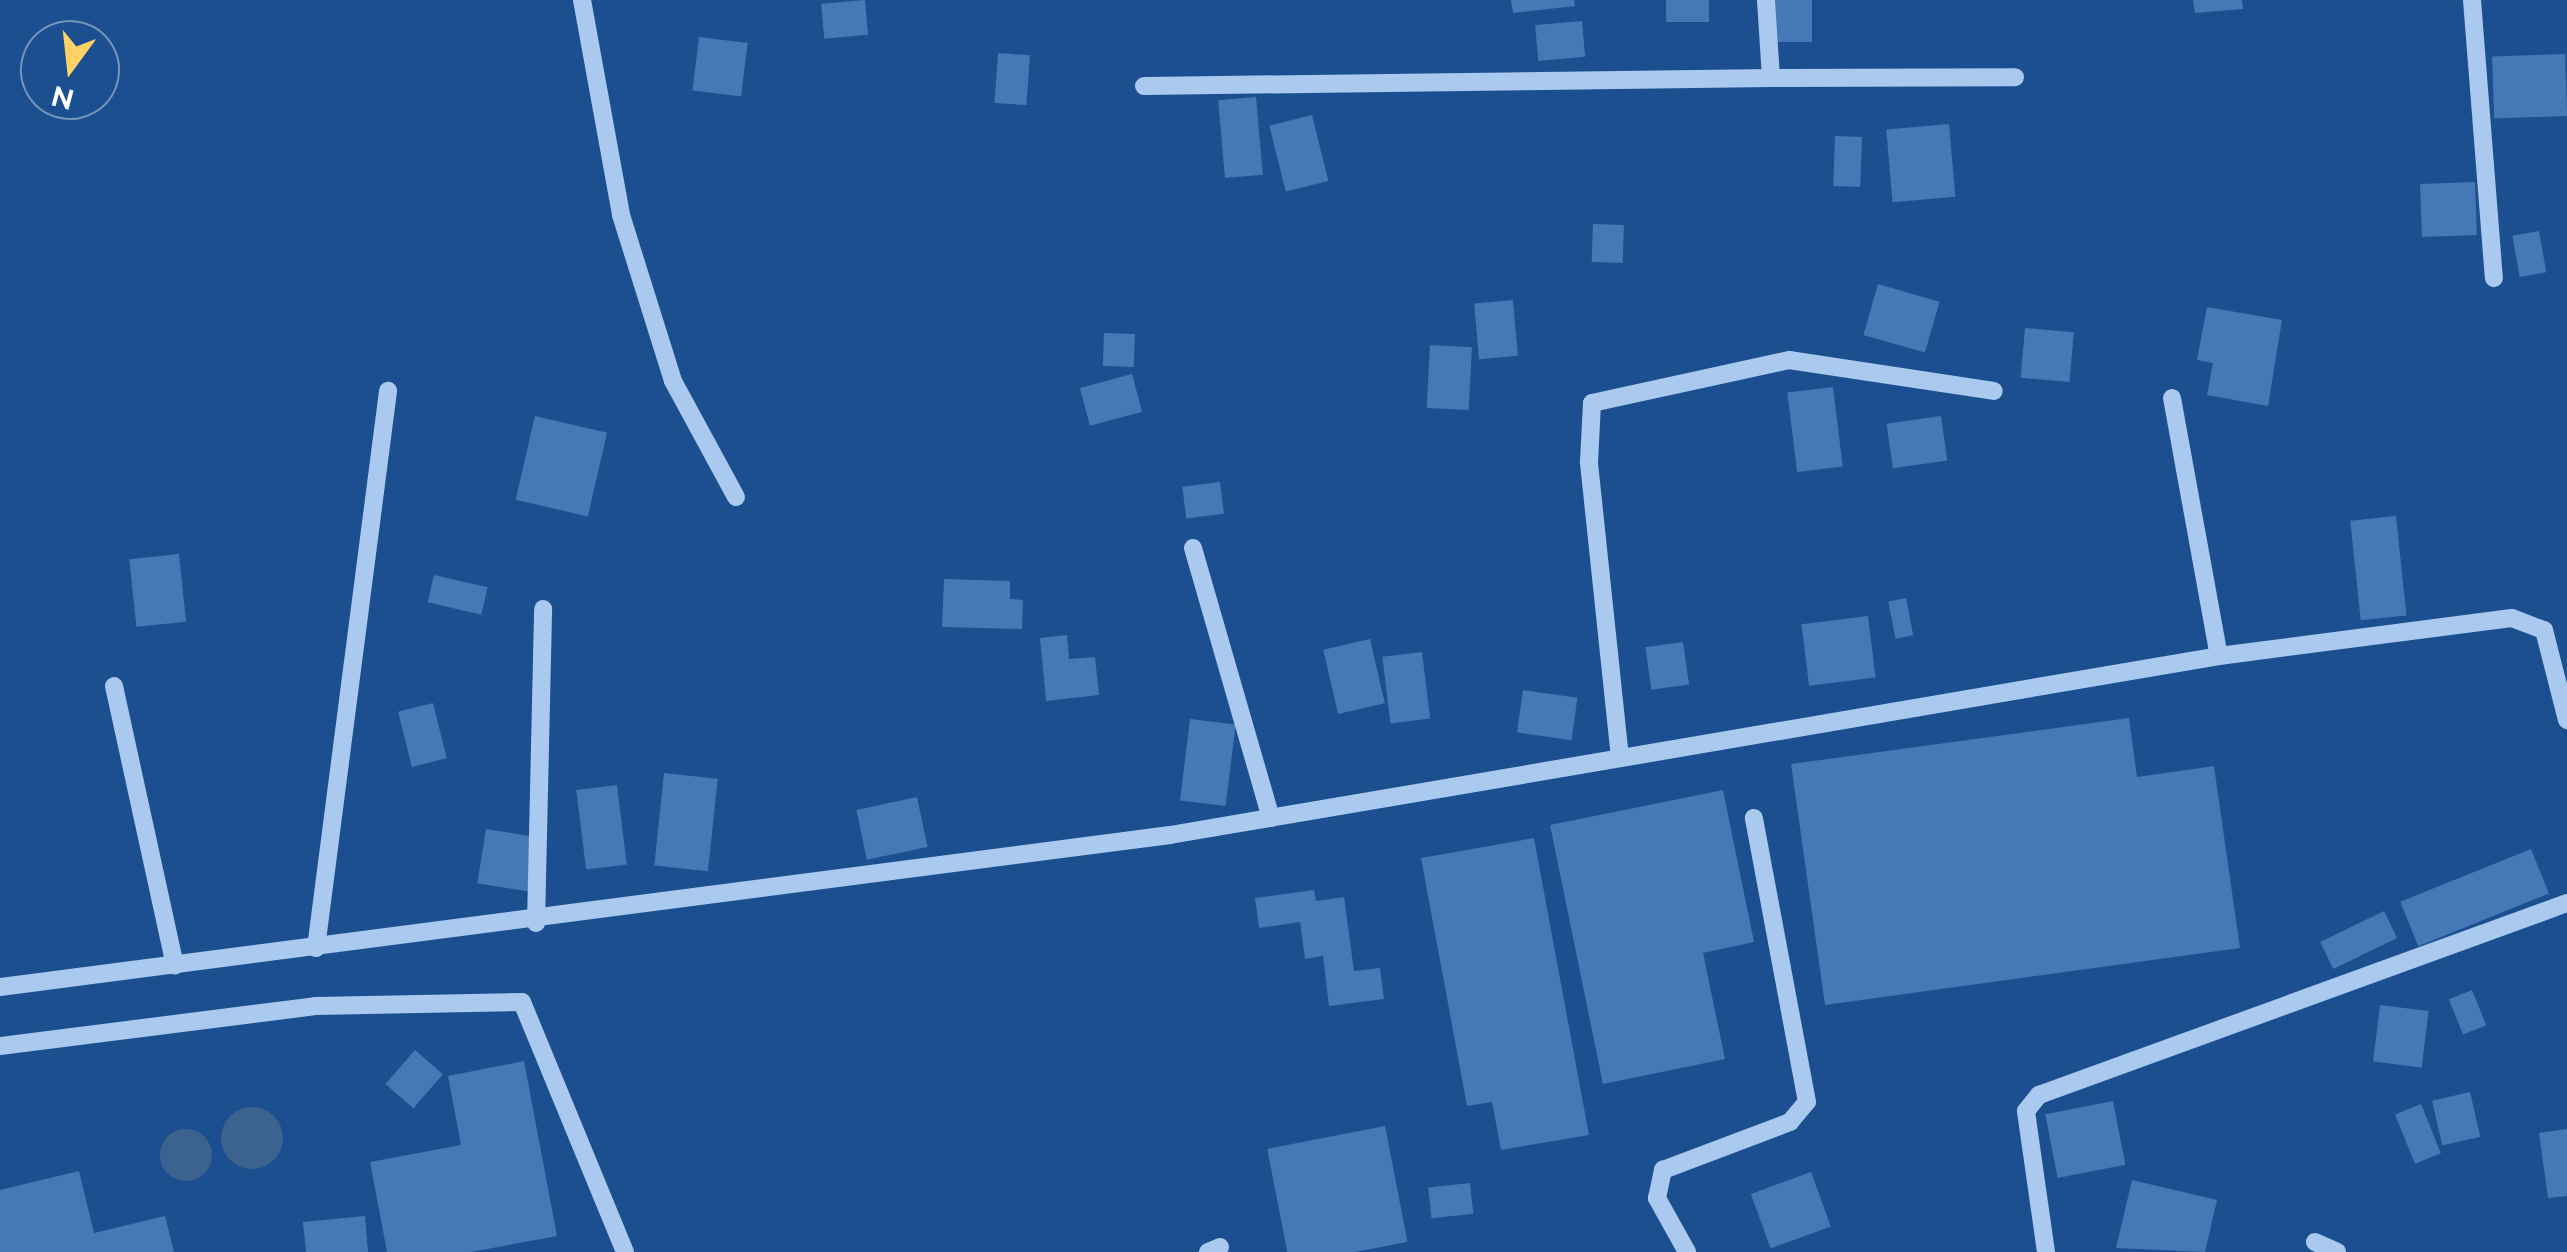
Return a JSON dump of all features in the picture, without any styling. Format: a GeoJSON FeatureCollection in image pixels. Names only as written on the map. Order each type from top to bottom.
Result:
{"type":"FeatureCollection","features":[{"type":"Feature","properties":{"kind":"street"},"geometry":{"type":"LineString","coordinates":[[582,0],[621,215],[674,381],[736,497]]}},
{"type":"Feature","properties":{"kind":"street"},"geometry":{"type":"LineString","coordinates":[[1766,0],[1771,78]]}},
{"type":"Feature","properties":{"kind":"street"},"geometry":{"type":"LineString","coordinates":[[2472,0],[2494,278]]}},
{"type":"Feature","properties":{"kind":"street"},"geometry":{"type":"LineString","coordinates":[[1144,86],[2015,77]]}},
{"type":"Feature","properties":{"kind":"street"},"geometry":{"type":"LineString","coordinates":[[1620,758],[1588,462],[1592,403],[1789,360],[1994,391]]}},
{"type":"Feature","properties":{"kind":"street"},"geometry":{"type":"LineString","coordinates":[[316,948],[388,391]]}},
{"type":"Feature","properties":{"kind":"street"},"geometry":{"type":"LineString","coordinates":[[2172,398],[2219,656]]}},
{"type":"Feature","properties":{"kind":"street"},"geometry":{"type":"LineString","coordinates":[[1193,548],[1272,818]]}},
{"type":"Feature","properties":{"kind":"street"},"geometry":{"type":"LineString","coordinates":[[536,923],[542,609]]}},
{"type":"Feature","properties":{"kind":"street"},"geometry":{"type":"LineString","coordinates":[[0,987],[536,923],[1272,818],[2219,656],[2512,618],[2544,630],[2567,720]]}},
{"type":"Feature","properties":{"kind":"street"},"geometry":{"type":"LineString","coordinates":[[114,686],[175,965]]}},
{"type":"Feature","properties":{"kind":"street"},"geometry":{"type":"LineString","coordinates":[[1687,1252],[1657,1198],[1663,1170],[1790,1122],[1807,1102],[1754,818]]}},
{"type":"Feature","properties":{"kind":"street"},"geometry":{"type":"LineString","coordinates":[[2046,1252],[2026,1111],[2039,1096],[2567,903]]}},
{"type":"Feature","properties":{"kind":"street"},"geometry":{"type":"LineString","coordinates":[[0,1046],[315,1006],[522,1002],[625,1252]]}},
{"type":"Feature","properties":{"kind":"street"},"geometry":{"type":"LineString","coordinates":[[2315,1242],[2337,1252]]}},
{"type":"Feature","properties":{"kind":"water"},"geometry":{"type":"Polygon","coordinates":[[[252,1107],[274,1116],[283,1138],[274,1160],[252,1169],[230,1160],[221,1138],[230,1116],[252,1107]]]}},
{"type":"Feature","properties":{"kind":"water"},"geometry":{"type":"Polygon","coordinates":[[[186,1129],[204,1137],[212,1155],[204,1173],[186,1181],[168,1173],[160,1155],[168,1137],[186,1129]]]}},
{"type":"Feature","properties":{"kind":"building"},"geometry":{"type":"Polygon","coordinates":[[[865,0],[868,35],[824,39],[821,4],[865,0]]]}},
{"type":"Feature","properties":{"kind":"building"},"geometry":{"type":"Polygon","coordinates":[[[1511,0],[1574,0],[1575,6],[1513,13],[1511,0]]]}},
{"type":"Feature","properties":{"kind":"building"},"geometry":{"type":"Polygon","coordinates":[[[1666,0],[1709,0],[1709,22],[1666,22],[1666,0]]]}},
{"type":"Feature","properties":{"kind":"building"},"geometry":{"type":"Polygon","coordinates":[[[1772,0],[1812,0],[1812,42],[1772,42],[1772,0]]]}},
{"type":"Feature","properties":{"kind":"building"},"geometry":{"type":"Polygon","coordinates":[[[2193,0],[2242,0],[2243,9],[2195,13],[2193,0]]]}},
{"type":"Feature","properties":{"kind":"building"},"geometry":{"type":"Polygon","coordinates":[[[1582,21],[1585,57],[1538,61],[1535,25],[1582,21]]]}},
{"type":"Feature","properties":{"kind":"building"},"geometry":{"type":"Polygon","coordinates":[[[699,37],[748,43],[741,97],[692,91],[699,37]]]}},
{"type":"Feature","properties":{"kind":"building"},"geometry":{"type":"Polygon","coordinates":[[[998,53],[1030,55],[1026,105],[995,103],[998,53]]]}},
{"type":"Feature","properties":{"kind":"building"},"geometry":{"type":"Polygon","coordinates":[[[2565,54],[2567,116],[2494,119],[2492,57],[2565,54]]]}},
{"type":"Feature","properties":{"kind":"building"},"geometry":{"type":"Polygon","coordinates":[[[1256,97],[1263,175],[1225,178],[1218,100],[1256,97]]]}},
{"type":"Feature","properties":{"kind":"building"},"geometry":{"type":"Polygon","coordinates":[[[1312,115],[1328,181],[1286,192],[1269,126],[1312,115]]]}},
{"type":"Feature","properties":{"kind":"building"},"geometry":{"type":"Polygon","coordinates":[[[1949,124],[1955,197],[1893,202],[1886,129],[1949,124]]]}},
{"type":"Feature","properties":{"kind":"building"},"geometry":{"type":"Polygon","coordinates":[[[1835,136],[1862,137],[1860,187],[1833,186],[1835,136]]]}},
{"type":"Feature","properties":{"kind":"building"},"geometry":{"type":"Polygon","coordinates":[[[2475,182],[2477,235],[2422,237],[2420,184],[2475,182]]]}},
{"type":"Feature","properties":{"kind":"building"},"geometry":{"type":"Polygon","coordinates":[[[1593,224],[1624,225],[1623,263],[1592,262],[1593,224]]]}},
{"type":"Feature","properties":{"kind":"building"},"geometry":{"type":"Polygon","coordinates":[[[2539,231],[2546,272],[2520,277],[2512,236],[2539,231]]]}},
{"type":"Feature","properties":{"kind":"building"},"geometry":{"type":"Polygon","coordinates":[[[1878,284],[1940,302],[1925,353],[1863,335],[1878,284]]]}},
{"type":"Feature","properties":{"kind":"building"},"geometry":{"type":"Polygon","coordinates":[[[1513,300],[1518,356],[1479,359],[1474,303],[1513,300]]]}},
{"type":"Feature","properties":{"kind":"building"},"geometry":{"type":"Polygon","coordinates":[[[2207,307],[2282,320],[2268,406],[2207,395],[2213,363],[2197,360],[2207,307]]]}},
{"type":"Feature","properties":{"kind":"building"},"geometry":{"type":"Polygon","coordinates":[[[2025,328],[2074,332],[2069,382],[2021,378],[2025,328]]]}},
{"type":"Feature","properties":{"kind":"building"},"geometry":{"type":"Polygon","coordinates":[[[1104,333],[1135,334],[1134,367],[1103,366],[1104,333]]]}},
{"type":"Feature","properties":{"kind":"building"},"geometry":{"type":"Polygon","coordinates":[[[1430,345],[1472,347],[1469,410],[1427,408],[1430,345]]]}},
{"type":"Feature","properties":{"kind":"building"},"geometry":{"type":"Polygon","coordinates":[[[1132,374],[1142,412],[1090,426],[1080,388],[1132,374]]]}},
{"type":"Feature","properties":{"kind":"building"},"geometry":{"type":"Polygon","coordinates":[[[1833,387],[1843,466],[1797,472],[1787,393],[1833,387]]]}},
{"type":"Feature","properties":{"kind":"building"},"geometry":{"type":"Polygon","coordinates":[[[535,416],[607,433],[588,516],[516,500],[535,416]]]}},
{"type":"Feature","properties":{"kind":"building"},"geometry":{"type":"Polygon","coordinates":[[[1941,416],[1947,461],[1893,468],[1887,424],[1941,416]]]}},
{"type":"Feature","properties":{"kind":"building"},"geometry":{"type":"Polygon","coordinates":[[[1220,482],[1224,514],[1186,518],[1182,487],[1220,482]]]}},
{"type":"Feature","properties":{"kind":"building"},"geometry":{"type":"Polygon","coordinates":[[[2396,516],[2406,615],[2361,620],[2350,521],[2396,516]]]}},
{"type":"Feature","properties":{"kind":"building"},"geometry":{"type":"Polygon","coordinates":[[[179,554],[186,622],[136,627],[129,559],[179,554]]]}},
{"type":"Feature","properties":{"kind":"building"},"geometry":{"type":"Polygon","coordinates":[[[434,575],[488,587],[481,615],[428,602],[434,575]]]}},
{"type":"Feature","properties":{"kind":"building"},"geometry":{"type":"Polygon","coordinates":[[[944,579],[1010,581],[1010,599],[1023,600],[1022,629],[942,627],[944,579]]]}},
{"type":"Feature","properties":{"kind":"building"},"geometry":{"type":"Polygon","coordinates":[[[1906,598],[1913,635],[1896,639],[1888,601],[1906,598]]]}},
{"type":"Feature","properties":{"kind":"building"},"geometry":{"type":"Polygon","coordinates":[[[1868,616],[1876,678],[1809,686],[1801,624],[1868,616]]]}},
{"type":"Feature","properties":{"kind":"building"},"geometry":{"type":"Polygon","coordinates":[[[1067,635],[1069,659],[1095,657],[1099,695],[1046,701],[1040,638],[1067,635]]]}},
{"type":"Feature","properties":{"kind":"building"},"geometry":{"type":"Polygon","coordinates":[[[1370,639],[1385,703],[1338,714],[1323,650],[1370,639]]]}},
{"type":"Feature","properties":{"kind":"building"},"geometry":{"type":"Polygon","coordinates":[[[1683,642],[1689,685],[1651,690],[1645,647],[1683,642]]]}},
{"type":"Feature","properties":{"kind":"building"},"geometry":{"type":"Polygon","coordinates":[[[1422,652],[1430,719],[1390,723],[1382,657],[1422,652]]]}},
{"type":"Feature","properties":{"kind":"building"},"geometry":{"type":"Polygon","coordinates":[[[1523,690],[1577,698],[1571,740],[1517,733],[1523,690]]]}},
{"type":"Feature","properties":{"kind":"building"},"geometry":{"type":"Polygon","coordinates":[[[433,703],[447,758],[412,767],[398,712],[433,703]]]}},
{"type":"Feature","properties":{"kind":"building"},"geometry":{"type":"Polygon","coordinates":[[[2129,718],[2137,777],[2214,766],[2240,948],[1825,1005],[1791,764],[2129,718]]]}},
{"type":"Feature","properties":{"kind":"building"},"geometry":{"type":"Polygon","coordinates":[[[1190,719],[1236,725],[1226,806],[1180,800],[1190,719]]]}},
{"type":"Feature","properties":{"kind":"building"},"geometry":{"type":"Polygon","coordinates":[[[664,773],[718,779],[708,871],[654,865],[664,773]]]}},
{"type":"Feature","properties":{"kind":"building"},"geometry":{"type":"Polygon","coordinates":[[[617,785],[627,864],[586,869],[576,790],[617,785]]]}},
{"type":"Feature","properties":{"kind":"building"},"geometry":{"type":"Polygon","coordinates":[[[1723,790],[1754,942],[1703,953],[1725,1059],[1603,1084],[1550,825],[1723,790]]]}},
{"type":"Feature","properties":{"kind":"building"},"geometry":{"type":"Polygon","coordinates":[[[917,797],[928,847],[867,860],[856,810],[917,797]]]}},
{"type":"Feature","properties":{"kind":"building"},"geometry":{"type":"Polygon","coordinates":[[[486,829],[537,837],[529,891],[477,883],[486,829]]]}},
{"type":"Feature","properties":{"kind":"building"},"geometry":{"type":"Polygon","coordinates":[[[1534,838],[1589,1135],[1501,1150],[1492,1102],[1467,1106],[1421,858],[1534,838]]]}},
{"type":"Feature","properties":{"kind":"building"},"geometry":{"type":"Polygon","coordinates":[[[2531,849],[2549,894],[2418,946],[2400,902],[2531,849]]]}},
{"type":"Feature","properties":{"kind":"building"},"geometry":{"type":"Polygon","coordinates":[[[1314,890],[1316,901],[1344,897],[1354,971],[1380,968],[1384,999],[1329,1006],[1323,956],[1305,959],[1300,922],[1259,928],[1255,898],[1314,890]]]}},
{"type":"Feature","properties":{"kind":"building"},"geometry":{"type":"Polygon","coordinates":[[[2384,911],[2397,938],[2333,969],[2320,942],[2384,911]]]}},
{"type":"Feature","properties":{"kind":"building"},"geometry":{"type":"Polygon","coordinates":[[[2472,990],[2486,1025],[2463,1035],[2449,999],[2472,990]]]}},
{"type":"Feature","properties":{"kind":"building"},"geometry":{"type":"Polygon","coordinates":[[[2380,1005],[2429,1011],[2422,1068],[2373,1062],[2380,1005]]]}},
{"type":"Feature","properties":{"kind":"building"},"geometry":{"type":"Polygon","coordinates":[[[415,1050],[443,1074],[413,1108],[385,1084],[415,1050]]]}},
{"type":"Feature","properties":{"kind":"building"},"geometry":{"type":"Polygon","coordinates":[[[524,1061],[557,1236],[471,1252],[387,1252],[370,1162],[461,1145],[448,1076],[524,1061]]]}},
{"type":"Feature","properties":{"kind":"building"},"geometry":{"type":"Polygon","coordinates":[[[2470,1092],[2480,1137],[2442,1146],[2432,1101],[2470,1092]]]}},
{"type":"Feature","properties":{"kind":"building"},"geometry":{"type":"Polygon","coordinates":[[[2113,1101],[2125,1165],[2058,1178],[2045,1114],[2113,1101]]]}},
{"type":"Feature","properties":{"kind":"building"},"geometry":{"type":"Polygon","coordinates":[[[2421,1104],[2441,1153],[2415,1164],[2395,1114],[2421,1104]]]}},
{"type":"Feature","properties":{"kind":"building"},"geometry":{"type":"Polygon","coordinates":[[[1385,1126],[1408,1242],[1355,1252],[1287,1252],[1267,1149],[1385,1126]]]}},
{"type":"Feature","properties":{"kind":"building"},"geometry":{"type":"Polygon","coordinates":[[[2567,1129],[2567,1196],[2548,1198],[2539,1133],[2567,1129]]]}},
{"type":"Feature","properties":{"kind":"building"},"geometry":{"type":"Polygon","coordinates":[[[79,1171],[94,1233],[165,1216],[174,1252],[0,1252],[0,1190],[79,1171]]]}},
{"type":"Feature","properties":{"kind":"building"},"geometry":{"type":"Polygon","coordinates":[[[1811,1172],[1831,1227],[1771,1248],[1751,1194],[1811,1172]]]}},
{"type":"Feature","properties":{"kind":"building"},"geometry":{"type":"Polygon","coordinates":[[[2132,1180],[2217,1200],[2205,1252],[2116,1248],[2132,1180]]]}},
{"type":"Feature","properties":{"kind":"building"},"geometry":{"type":"Polygon","coordinates":[[[1470,1183],[1473,1214],[1431,1218],[1428,1187],[1470,1183]]]}},
{"type":"Feature","properties":{"kind":"building"},"geometry":{"type":"Polygon","coordinates":[[[365,1216],[368,1252],[306,1252],[303,1222],[365,1216]]]}}]}
